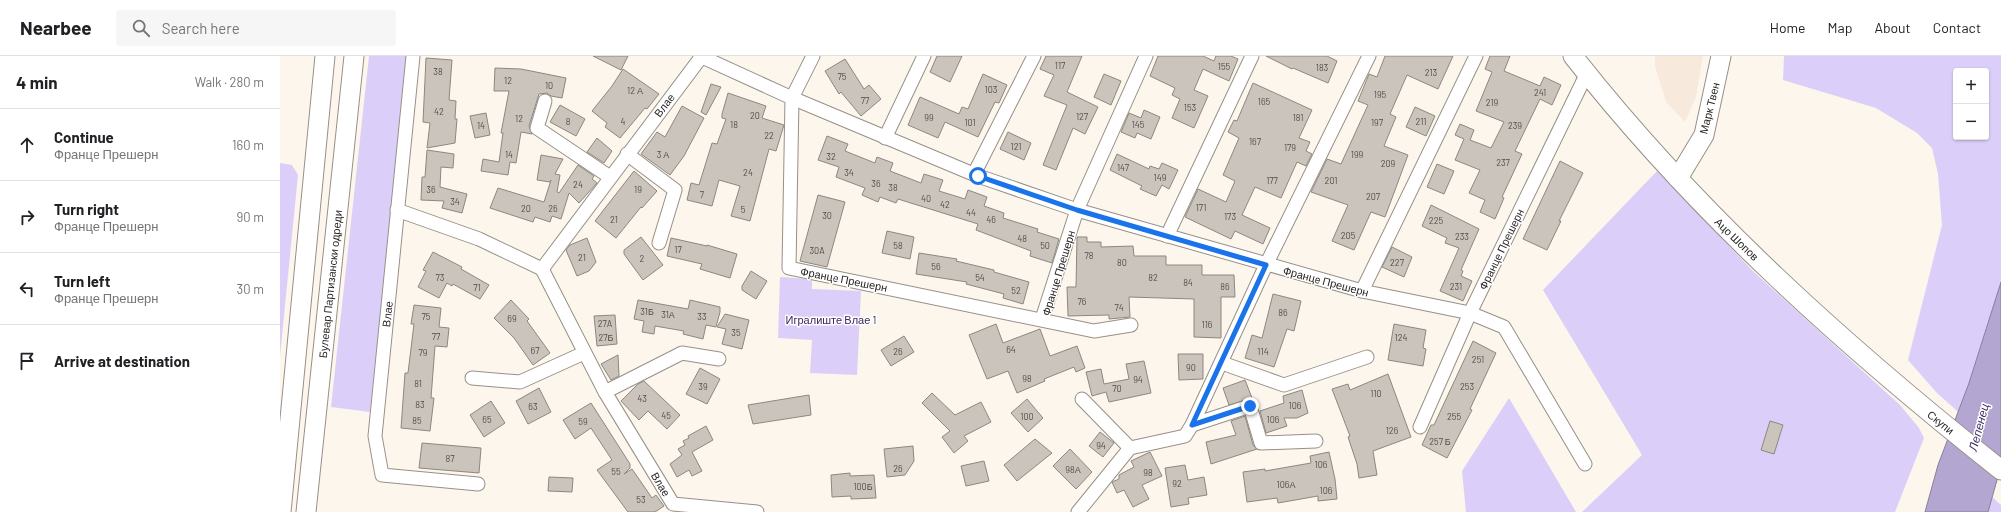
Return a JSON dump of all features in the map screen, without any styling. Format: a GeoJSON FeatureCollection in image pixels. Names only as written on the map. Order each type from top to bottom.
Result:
{"type":"FeatureCollection","features":[{"type":"Feature","properties":{"kind":"street"},"geometry":{"type":"LineString","coordinates":[[280,512],[325,56]]}},
{"type":"Feature","properties":{"kind":"street","name":"Булевар Партизански одреди"},"geometry":{"type":"LineString","coordinates":[[306,512],[354,56]]}},
{"type":"Feature","properties":{"kind":"street","name":"Влае"},"geometry":{"type":"LineString","coordinates":[[413,56],[375,436],[382,475],[478,484]]}},
{"type":"Feature","properties":{"kind":"street","name":"Влае"},"geometry":{"type":"LineString","coordinates":[[701,56],[542,269],[584,353],[673,504],[757,512]]}},
{"type":"Feature","properties":{"kind":"street","name":"Францe Прешерн"},"geometry":{"type":"LineString","coordinates":[[701,56],[792,98],[885,138],[974,174],[1077,210],[1266,265],[1362,291],[1470,313],[1504,326],[1584,464]]}},
{"type":"Feature","properties":{"kind":"street","name":"Францe Прешерн"},"geometry":{"type":"LineString","coordinates":[[813,56],[792,98],[789,268],[1042,319]]}},
{"type":"Feature","properties":{"kind":"street"},"geometry":{"type":"LineString","coordinates":[[885,138],[924,56]]}},
{"type":"Feature","properties":{"kind":"street"},"geometry":{"type":"LineString","coordinates":[[974,174],[1034,56]]}},
{"type":"Feature","properties":{"kind":"street","name":"Франце Прешерн"},"geometry":{"type":"LineString","coordinates":[[1131,325],[1094,331],[1042,319],[1077,210],[1146,56]]}},
{"type":"Feature","properties":{"kind":"street"},"geometry":{"type":"LineString","coordinates":[[1167,236],[1252,56]]}},
{"type":"Feature","properties":{"kind":"street"},"geometry":{"type":"LineString","coordinates":[[1078,512],[1130,448],[1185,436],[1192,425],[1222,363],[1266,265],[1368,56]]}},
{"type":"Feature","properties":{"kind":"street"},"geometry":{"type":"LineString","coordinates":[[1362,291],[1476,56]]}},
{"type":"Feature","properties":{"kind":"street","name":"Ацо Шопов"},"geometry":{"type":"LineString","coordinates":[[1573,56],[1678,178],[1710,212],[1794,294],[1918,404]]}},
{"type":"Feature","properties":{"kind":"street","name":"Марк Твен"},"geometry":{"type":"LineString","coordinates":[[1678,178],[1704,135],[1721,56]]}},
{"type":"Feature","properties":{"kind":"street","name":"Франце Прешерн"},"geometry":{"type":"LineString","coordinates":[[1420,427],[1470,313],[1587,73]]}},
{"type":"Feature","properties":{"kind":"street"},"geometry":{"type":"LineString","coordinates":[[545,102],[537,128],[610,177]]}},
{"type":"Feature","properties":{"kind":"street"},"geometry":{"type":"LineString","coordinates":[[627,154],[675,190],[658,244]]}},
{"type":"Feature","properties":{"kind":"street"},"geometry":{"type":"LineString","coordinates":[[397,210],[479,239],[542,269]]}},
{"type":"Feature","properties":{"kind":"street"},"geometry":{"type":"LineString","coordinates":[[472,378],[520,382],[584,353]]}},
{"type":"Feature","properties":{"kind":"street"},"geometry":{"type":"LineString","coordinates":[[606,392],[682,353],[719,359]]}},
{"type":"Feature","properties":{"kind":"street"},"geometry":{"type":"LineString","coordinates":[[1222,363],[1284,385],[1367,357]]}},
{"type":"Feature","properties":{"kind":"street"},"geometry":{"type":"LineString","coordinates":[[1082,399],[1130,448]]}},
{"type":"Feature","properties":{"kind":"street","name":"Скупи"},"geometry":{"type":"LineString","coordinates":[[1918,404],[2001,470]]}},
{"type":"Feature","properties":{"kind":"street"},"geometry":{"type":"LineString","coordinates":[[1192,425],[1250,406],[1262,443],[1316,441]]}},
{"type":"Feature","properties":{"kind":"shaded area"},"geometry":{"type":"Polygon","coordinates":[[[1655,56],[1703,56],[1696,97],[1685,122],[1666,102],[1655,66],[1655,56]]]}},
{"type":"Feature","properties":{"kind":"green space"},"geometry":{"type":"Polygon","coordinates":[[[369,56],[408,56],[370,412],[331,407],[369,56]]]}},
{"type":"Feature","properties":{"kind":"green space"},"geometry":{"type":"Polygon","coordinates":[[[1784,56],[2001,56],[2001,450],[1937,393],[1908,360],[1942,225],[1938,174],[1932,148],[1917,133],[1876,108],[1783,80],[1784,56]]]}},
{"type":"Feature","properties":{"kind":"green space"},"geometry":{"type":"Polygon","coordinates":[[[280,163],[292,165],[298,175],[280,356],[280,163]]]}},
{"type":"Feature","properties":{"kind":"green space"},"geometry":{"type":"Polygon","coordinates":[[[1657,171],[1754,272],[1900,405],[1919,428],[1924,438],[1895,512],[1582,512],[1642,455],[1543,290],[1657,171]]]}},
{"type":"Feature","properties":{"kind":"green space","name":"Игралиште Влае 1"},"geometry":{"type":"Polygon","coordinates":[[[780,277],[812,279],[812,289],[861,291],[857,375],[810,373],[812,340],[778,338],[780,277]]]}},
{"type":"Feature","properties":{"kind":"green space"},"geometry":{"type":"Polygon","coordinates":[[[1509,398],[1576,512],[1466,512],[1462,471],[1509,398]]]}},
{"type":"Feature","properties":{"kind":"green space"},"geometry":{"type":"Polygon","coordinates":[[[1992,497],[2001,505],[2001,512],[1988,512],[1992,497]]]}},
{"type":"Feature","properties":{"kind":"water","name":"Лепенец"},"geometry":{"type":"Polygon","coordinates":[[[2001,282],[2001,466],[1988,512],[1925,512],[1938,465],[1969,383],[2001,282]]]}},
{"type":"Feature","properties":{"kind":"building"},"geometry":{"type":"Polygon","coordinates":[[[593,56],[628,56],[621,70],[593,56]]]}},
{"type":"Feature","properties":{"kind":"building"},"geometry":{"type":"Polygon","coordinates":[[[937,56],[962,56],[950,82],[930,72],[937,56]]]}},
{"type":"Feature","properties":{"kind":"building"},"geometry":{"type":"Polygon","coordinates":[[[1046,56],[1082,56],[1067,92],[1098,107],[1085,134],[1073,128],[1056,170],[1043,165],[1067,105],[1044,96],[1054,75],[1040,69],[1046,56]]]}},
{"type":"Feature","properties":{"kind":"building"},"geometry":{"type":"Polygon","coordinates":[[[1158,56],[1203,56],[1214,61],[1216,56],[1231,56],[1238,59],[1229,81],[1203,69],[1194,90],[1208,96],[1194,128],[1172,118],[1180,99],[1172,95],[1175,88],[1150,76],[1158,56]]]}},
{"type":"Feature","properties":{"kind":"building"},"geometry":{"type":"Polygon","coordinates":[[[1266,56],[1327,56],[1337,61],[1328,83],[1293,68],[1292,69],[1266,56]]]}},
{"type":"Feature","properties":{"kind":"building"},"geometry":{"type":"Polygon","coordinates":[[[1385,56],[1453,56],[1438,89],[1407,75],[1390,114],[1396,117],[1384,146],[1408,155],[1385,217],[1371,212],[1354,250],[1332,241],[1348,205],[1311,192],[1327,159],[1341,164],[1368,105],[1358,101],[1369,74],[1377,77],[1385,56]]]}},
{"type":"Feature","properties":{"kind":"building"},"geometry":{"type":"Polygon","coordinates":[[[1490,56],[1510,56],[1504,71],[1540,86],[1544,77],[1561,85],[1552,105],[1540,99],[1515,151],[1522,154],[1502,197],[1504,198],[1495,219],[1480,212],[1485,200],[1469,193],[1480,170],[1455,160],[1464,139],[1455,135],[1460,124],[1474,130],[1470,140],[1491,148],[1504,122],[1476,111],[1492,72],[1485,69],[1490,56]]]}},
{"type":"Feature","properties":{"kind":"building"},"geometry":{"type":"Polygon","coordinates":[[[426,58],[452,60],[449,100],[456,101],[455,119],[457,119],[455,143],[427,148],[430,123],[423,122],[426,58]]]}},
{"type":"Feature","properties":{"kind":"building"},"geometry":{"type":"Polygon","coordinates":[[[845,59],[864,89],[869,85],[881,99],[861,116],[841,92],[839,94],[825,71],[845,59]]]}},
{"type":"Feature","properties":{"kind":"building"},"geometry":{"type":"Polygon","coordinates":[[[495,68],[521,69],[566,78],[562,98],[551,96],[547,93],[539,94],[529,126],[532,134],[521,132],[516,163],[510,162],[508,175],[481,171],[483,159],[499,162],[503,133],[501,133],[509,91],[494,91],[495,68]]]}},
{"type":"Feature","properties":{"kind":"building"},"geometry":{"type":"Polygon","coordinates":[[[623,69],[659,94],[620,138],[605,127],[607,123],[592,111],[612,86],[623,69]]]}},
{"type":"Feature","properties":{"kind":"building"},"geometry":{"type":"Polygon","coordinates":[[[983,74],[1007,85],[999,103],[995,102],[978,137],[945,122],[938,138],[908,125],[920,97],[959,114],[962,107],[968,109],[983,74]]]}},
{"type":"Feature","properties":{"kind":"building"},"geometry":{"type":"Polygon","coordinates":[[[1104,74],[1121,81],[1111,105],[1094,97],[1104,74]]]}},
{"type":"Feature","properties":{"kind":"building"},"geometry":{"type":"Polygon","coordinates":[[[1253,83],[1312,110],[1299,138],[1310,142],[1306,151],[1312,154],[1306,166],[1297,162],[1281,198],[1255,187],[1242,215],[1270,228],[1263,244],[1235,231],[1231,239],[1185,217],[1198,189],[1226,202],[1235,181],[1223,175],[1239,138],[1228,132],[1234,120],[1237,121],[1253,83]]]}},
{"type":"Feature","properties":{"kind":"building"},"geometry":{"type":"Polygon","coordinates":[[[711,84],[721,87],[706,115],[701,112],[711,84]]]}},
{"type":"Feature","properties":{"kind":"building"},"geometry":{"type":"Polygon","coordinates":[[[728,93],[766,106],[762,118],[784,125],[776,151],[769,149],[750,221],[731,216],[740,186],[719,180],[712,206],[687,200],[691,183],[699,185],[712,143],[717,144],[726,119],[722,118],[722,114],[728,93]]]}},
{"type":"Feature","properties":{"kind":"building"},"geometry":{"type":"Polygon","coordinates":[[[560,105],[585,119],[576,136],[550,122],[560,105]]]}},
{"type":"Feature","properties":{"kind":"building"},"geometry":{"type":"Polygon","coordinates":[[[682,106],[704,118],[684,156],[670,175],[641,154],[657,132],[665,137],[682,106]]]}},
{"type":"Feature","properties":{"kind":"building"},"geometry":{"type":"Polygon","coordinates":[[[1415,107],[1435,116],[1426,136],[1406,127],[1415,107]]]}},
{"type":"Feature","properties":{"kind":"building"},"geometry":{"type":"Polygon","coordinates":[[[1144,110],[1160,117],[1151,139],[1137,133],[1135,138],[1121,132],[1129,113],[1141,118],[1144,110]]]}},
{"type":"Feature","properties":{"kind":"building"},"geometry":{"type":"Polygon","coordinates":[[[486,113],[490,135],[475,138],[470,116],[486,113]]]}},
{"type":"Feature","properties":{"kind":"building"},"geometry":{"type":"Polygon","coordinates":[[[1008,132],[1031,143],[1024,160],[1000,149],[1008,132]]]}},
{"type":"Feature","properties":{"kind":"building"},"geometry":{"type":"Polygon","coordinates":[[[827,136],[848,144],[845,151],[875,163],[877,157],[893,163],[890,171],[921,183],[924,174],[943,180],[939,191],[965,199],[968,190],[987,197],[984,206],[1004,213],[1003,218],[1038,229],[1037,232],[1059,239],[1052,263],[1030,256],[1031,251],[976,230],[978,224],[898,199],[896,203],[880,197],[878,202],[862,195],[865,188],[836,177],[839,167],[818,160],[827,136]]]}},
{"type":"Feature","properties":{"kind":"building"},"geometry":{"type":"Polygon","coordinates":[[[597,138],[612,151],[604,163],[587,152],[597,138]]]}},
{"type":"Feature","properties":{"kind":"building"},"geometry":{"type":"Polygon","coordinates":[[[427,150],[454,154],[453,168],[441,167],[440,187],[467,194],[462,213],[442,208],[444,201],[421,200],[422,177],[425,177],[427,150]]]}},
{"type":"Feature","properties":{"kind":"building"},"geometry":{"type":"Polygon","coordinates":[[[1117,154],[1149,169],[1150,166],[1159,169],[1162,163],[1178,170],[1169,189],[1162,185],[1156,196],[1140,189],[1142,186],[1110,170],[1117,154]]]}},
{"type":"Feature","properties":{"kind":"building"},"geometry":{"type":"Polygon","coordinates":[[[541,155],[563,159],[555,174],[560,175],[557,192],[559,193],[578,165],[594,176],[592,179],[597,183],[579,203],[569,193],[561,219],[552,216],[550,222],[535,217],[533,222],[490,208],[498,188],[544,202],[551,180],[550,182],[537,180],[541,155]]]}},
{"type":"Feature","properties":{"kind":"building"},"geometry":{"type":"Polygon","coordinates":[[[1560,161],[1583,173],[1559,221],[1561,221],[1547,250],[1523,239],[1560,161]]]}},
{"type":"Feature","properties":{"kind":"building"},"geometry":{"type":"Polygon","coordinates":[[[1437,164],[1454,171],[1444,194],[1427,187],[1437,164]]]}},
{"type":"Feature","properties":{"kind":"building"},"geometry":{"type":"Polygon","coordinates":[[[634,171],[657,191],[642,208],[641,207],[616,238],[595,221],[634,171]]]}},
{"type":"Feature","properties":{"kind":"building"},"geometry":{"type":"Polygon","coordinates":[[[818,195],[845,202],[827,267],[800,261],[818,195]]]}},
{"type":"Feature","properties":{"kind":"building"},"geometry":{"type":"Polygon","coordinates":[[[1431,205],[1479,229],[1461,270],[1463,271],[1461,276],[1472,281],[1463,301],[1440,291],[1459,248],[1445,243],[1447,238],[1422,226],[1431,205]]]}},
{"type":"Feature","properties":{"kind":"building"},"geometry":{"type":"Polygon","coordinates":[[[887,231],[914,237],[910,259],[882,253],[887,231]]]}},
{"type":"Feature","properties":{"kind":"building"},"geometry":{"type":"Polygon","coordinates":[[[641,237],[663,265],[643,280],[624,254],[624,250],[641,237]]]}},
{"type":"Feature","properties":{"kind":"building"},"geometry":{"type":"Polygon","coordinates":[[[1077,237],[1087,237],[1087,242],[1101,242],[1101,247],[1133,246],[1134,256],[1166,256],[1166,265],[1202,265],[1202,275],[1234,275],[1235,297],[1221,297],[1221,338],[1194,337],[1194,299],[1129,297],[1130,317],[1109,319],[1109,315],[1068,316],[1067,287],[1076,287],[1077,237]]]}},
{"type":"Feature","properties":{"kind":"building"},"geometry":{"type":"Polygon","coordinates":[[[587,238],[596,262],[589,271],[577,276],[566,250],[570,245],[587,238]]]}},
{"type":"Feature","properties":{"kind":"building"},"geometry":{"type":"Polygon","coordinates":[[[671,238],[707,245],[737,254],[730,278],[700,269],[702,264],[667,256],[671,238]]]}},
{"type":"Feature","properties":{"kind":"building"},"geometry":{"type":"Polygon","coordinates":[[[1392,247],[1412,257],[1404,277],[1382,267],[1392,247]]]}},
{"type":"Feature","properties":{"kind":"building"},"geometry":{"type":"Polygon","coordinates":[[[433,252],[462,267],[461,269],[489,285],[480,299],[453,284],[452,286],[447,283],[439,298],[418,287],[426,271],[423,270],[433,252]]]}},
{"type":"Feature","properties":{"kind":"building"},"geometry":{"type":"Polygon","coordinates":[[[919,253],[957,259],[956,261],[994,270],[994,272],[1029,282],[1023,304],[1003,298],[1004,294],[966,284],[967,282],[916,274],[919,253]]]}},
{"type":"Feature","properties":{"kind":"building"},"geometry":{"type":"Polygon","coordinates":[[[751,271],[767,281],[756,299],[742,290],[742,286],[751,271]]]}},
{"type":"Feature","properties":{"kind":"building"},"geometry":{"type":"Polygon","coordinates":[[[1273,294],[1301,301],[1294,331],[1287,329],[1274,367],[1245,358],[1252,335],[1262,338],[1273,294]]]}},
{"type":"Feature","properties":{"kind":"building"},"geometry":{"type":"Polygon","coordinates":[[[511,300],[529,319],[527,321],[550,353],[533,365],[514,338],[494,318],[511,300]]]}},
{"type":"Feature","properties":{"kind":"building"},"geometry":{"type":"Polygon","coordinates":[[[638,300],[688,309],[690,300],[720,307],[720,312],[716,327],[706,325],[703,339],[683,334],[684,331],[655,326],[654,334],[642,332],[644,321],[634,319],[638,300]]]}},
{"type":"Feature","properties":{"kind":"building"},"geometry":{"type":"Polygon","coordinates":[[[414,305],[441,308],[439,327],[449,328],[447,347],[435,346],[431,398],[434,398],[430,431],[401,428],[405,373],[408,373],[414,324],[411,324],[414,305]]]}},
{"type":"Feature","properties":{"kind":"building"},"geometry":{"type":"Polygon","coordinates":[[[725,314],[749,320],[742,349],[722,344],[726,329],[717,327],[725,314]]]}},
{"type":"Feature","properties":{"kind":"building"},"geometry":{"type":"Polygon","coordinates":[[[615,315],[617,344],[597,346],[594,316],[615,315]]]}},
{"type":"Feature","properties":{"kind":"building"},"geometry":{"type":"Polygon","coordinates":[[[996,324],[1003,343],[1040,329],[1050,356],[1077,346],[1085,368],[1076,372],[1074,367],[1044,379],[1045,381],[1017,393],[1008,371],[987,379],[969,335],[996,324]]]}},
{"type":"Feature","properties":{"kind":"building"},"geometry":{"type":"Polygon","coordinates":[[[1394,324],[1426,330],[1423,348],[1426,349],[1423,366],[1388,360],[1394,324]]]}},
{"type":"Feature","properties":{"kind":"building"},"geometry":{"type":"Polygon","coordinates":[[[904,336],[914,352],[891,366],[881,350],[904,336]]]}},
{"type":"Feature","properties":{"kind":"building"},"geometry":{"type":"Polygon","coordinates":[[[1473,341],[1496,353],[1470,409],[1472,410],[1447,458],[1422,445],[1431,425],[1434,425],[1473,341]]]}},
{"type":"Feature","properties":{"kind":"building"},"geometry":{"type":"Polygon","coordinates":[[[1178,354],[1203,354],[1203,379],[1179,380],[1178,354]]]}},
{"type":"Feature","properties":{"kind":"building"},"geometry":{"type":"Polygon","coordinates":[[[618,355],[619,376],[611,380],[601,364],[618,355]]]}},
{"type":"Feature","properties":{"kind":"building"},"geometry":{"type":"Polygon","coordinates":[[[1144,361],[1151,393],[1109,402],[1106,392],[1092,396],[1086,372],[1101,369],[1104,384],[1129,379],[1126,364],[1144,361]]]}},
{"type":"Feature","properties":{"kind":"building"},"geometry":{"type":"Polygon","coordinates":[[[700,368],[720,379],[707,404],[686,394],[700,368]]]}},
{"type":"Feature","properties":{"kind":"building"},"geometry":{"type":"Polygon","coordinates":[[[1388,374],[1411,437],[1373,451],[1377,475],[1359,478],[1357,464],[1348,437],[1350,436],[1332,389],[1348,384],[1350,390],[1388,374]]]}},
{"type":"Feature","properties":{"kind":"building"},"geometry":{"type":"Polygon","coordinates":[[[1245,380],[1252,398],[1229,405],[1223,388],[1245,380]]]}},
{"type":"Feature","properties":{"kind":"building"},"geometry":{"type":"Polygon","coordinates":[[[644,381],[680,415],[667,429],[648,411],[639,420],[621,401],[638,384],[644,381]]]}},
{"type":"Feature","properties":{"kind":"building"},"geometry":{"type":"Polygon","coordinates":[[[539,388],[551,412],[528,424],[516,401],[539,388]]]}},
{"type":"Feature","properties":{"kind":"building"},"geometry":{"type":"Polygon","coordinates":[[[1302,390],[1308,413],[1297,418],[1284,418],[1287,426],[1266,433],[1260,411],[1284,403],[1283,396],[1302,390]]]}},
{"type":"Feature","properties":{"kind":"building"},"geometry":{"type":"Polygon","coordinates":[[[932,393],[955,415],[981,402],[991,422],[964,436],[968,441],[954,453],[942,437],[950,431],[922,403],[932,393]]]}},
{"type":"Feature","properties":{"kind":"building"},"geometry":{"type":"Polygon","coordinates":[[[809,395],[811,415],[753,424],[748,405],[809,395]]]}},
{"type":"Feature","properties":{"kind":"building"},"geometry":{"type":"Polygon","coordinates":[[[1027,399],[1043,418],[1028,432],[1011,413],[1027,399]]]}},
{"type":"Feature","properties":{"kind":"building"},"geometry":{"type":"Polygon","coordinates":[[[491,401],[505,423],[484,437],[470,415],[491,401]]]}},
{"type":"Feature","properties":{"kind":"building"},"geometry":{"type":"Polygon","coordinates":[[[591,403],[630,464],[630,468],[624,474],[632,469],[652,498],[656,495],[664,506],[655,512],[628,512],[597,470],[612,460],[591,428],[575,439],[563,420],[591,403]]]}},
{"type":"Feature","properties":{"kind":"building"},"geometry":{"type":"Polygon","coordinates":[[[1245,416],[1253,445],[1257,449],[1211,464],[1206,442],[1236,435],[1231,421],[1245,416]]]}},
{"type":"Feature","properties":{"kind":"building"},"geometry":{"type":"Polygon","coordinates":[[[1770,421],[1783,425],[1774,454],[1761,450],[1770,421]]]}},
{"type":"Feature","properties":{"kind":"building"},"geometry":{"type":"Polygon","coordinates":[[[706,426],[713,440],[692,452],[702,471],[692,476],[689,470],[677,477],[670,464],[682,455],[678,449],[685,445],[683,441],[689,438],[688,436],[706,426]]]}},
{"type":"Feature","properties":{"kind":"building"},"geometry":{"type":"Polygon","coordinates":[[[1100,432],[1114,443],[1103,457],[1089,446],[1100,432]]]}},
{"type":"Feature","properties":{"kind":"building"},"geometry":{"type":"Polygon","coordinates":[[[1035,439],[1052,453],[1017,481],[1004,465],[1035,439]]]}},
{"type":"Feature","properties":{"kind":"building"},"geometry":{"type":"Polygon","coordinates":[[[422,443],[481,448],[479,473],[419,468],[422,443]]]}},
{"type":"Feature","properties":{"kind":"building"},"geometry":{"type":"Polygon","coordinates":[[[913,446],[914,461],[905,475],[887,477],[884,449],[913,446]]]}},
{"type":"Feature","properties":{"kind":"building"},"geometry":{"type":"Polygon","coordinates":[[[1070,449],[1092,472],[1076,489],[1053,466],[1070,449]]]}},
{"type":"Feature","properties":{"kind":"building"},"geometry":{"type":"Polygon","coordinates":[[[1150,452],[1162,476],[1142,485],[1149,499],[1133,507],[1124,490],[1117,493],[1112,482],[1119,479],[1119,475],[1134,467],[1131,461],[1150,452]]]}},
{"type":"Feature","properties":{"kind":"building"},"geometry":{"type":"Polygon","coordinates":[[[1329,452],[1335,479],[1337,499],[1318,501],[1318,496],[1278,503],[1277,498],[1247,502],[1243,472],[1265,469],[1265,471],[1311,463],[1310,456],[1329,452]]]}},
{"type":"Feature","properties":{"kind":"building"},"geometry":{"type":"Polygon","coordinates":[[[984,461],[989,481],[966,486],[961,466],[984,461]]]}},
{"type":"Feature","properties":{"kind":"building"},"geometry":{"type":"Polygon","coordinates":[[[1185,465],[1188,480],[1204,477],[1207,495],[1188,498],[1189,504],[1171,507],[1165,468],[1185,465]]]}},
{"type":"Feature","properties":{"kind":"building"},"geometry":{"type":"Polygon","coordinates":[[[850,473],[850,476],[874,475],[876,498],[851,499],[851,496],[832,497],[831,475],[850,473]]]}},
{"type":"Feature","properties":{"kind":"building"},"geometry":{"type":"Polygon","coordinates":[[[549,477],[573,478],[572,492],[548,491],[549,477]]]}},
{"type":"Feature","properties":{"kind":"route"},"geometry":{"type":"LineString","coordinates":[[978,176],[1077,210],[1266,265],[1222,363],[1192,425],[1250,406]]}}]}
